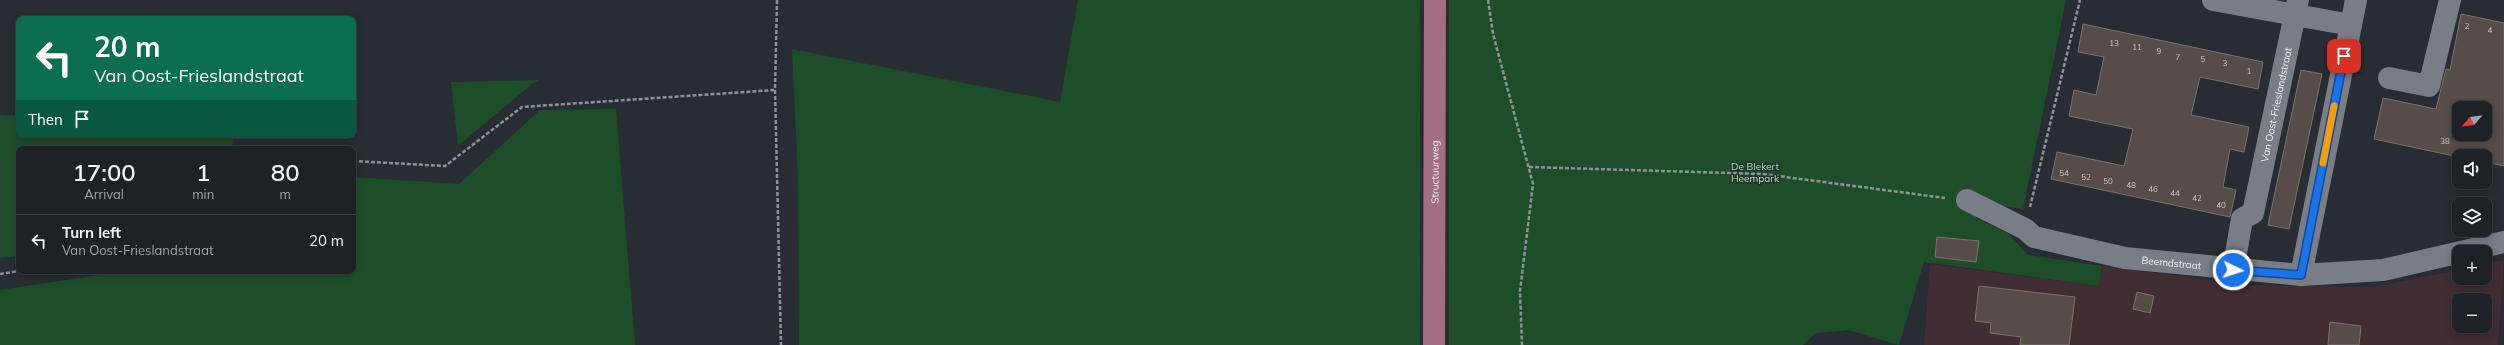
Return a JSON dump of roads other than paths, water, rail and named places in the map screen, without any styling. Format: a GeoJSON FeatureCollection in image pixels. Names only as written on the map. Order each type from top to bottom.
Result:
{"type":"FeatureCollection","features":[{"type":"Feature","properties":{"kind":"main road","name":"Structuurweg"},"geometry":{"type":"LineString","coordinates":[[1434,345],[1435,0]]}},
{"type":"Feature","properties":{"kind":"street"},"geometry":{"type":"LineString","coordinates":[[2214,0],[2296,7],[2351,25]]}},
{"type":"Feature","properties":{"kind":"street"},"geometry":{"type":"LineString","coordinates":[[2301,275],[2356,0]]}},
{"type":"Feature","properties":{"kind":"street"},"geometry":{"type":"LineString","coordinates":[[2389,78],[2429,86],[2450,0]]}},
{"type":"Feature","properties":{"kind":"street","name":"Van Oost-Frieslandstraat"},"geometry":{"type":"LineString","coordinates":[[2233,270],[2242,219],[2253,213],[2296,7]]}},
{"type":"Feature","properties":{"kind":"street","name":"Beemdstraat"},"geometry":{"type":"LineString","coordinates":[[1967,200],[2025,228],[2034,237],[2125,258],[2233,270],[2301,275],[2383,270],[2504,242]]}},
{"type":"Feature","properties":{"kind":"park label","name":"De Blekert Heempark"},"geometry":{"type":"Point","coordinates":[1755,172]}}]}
